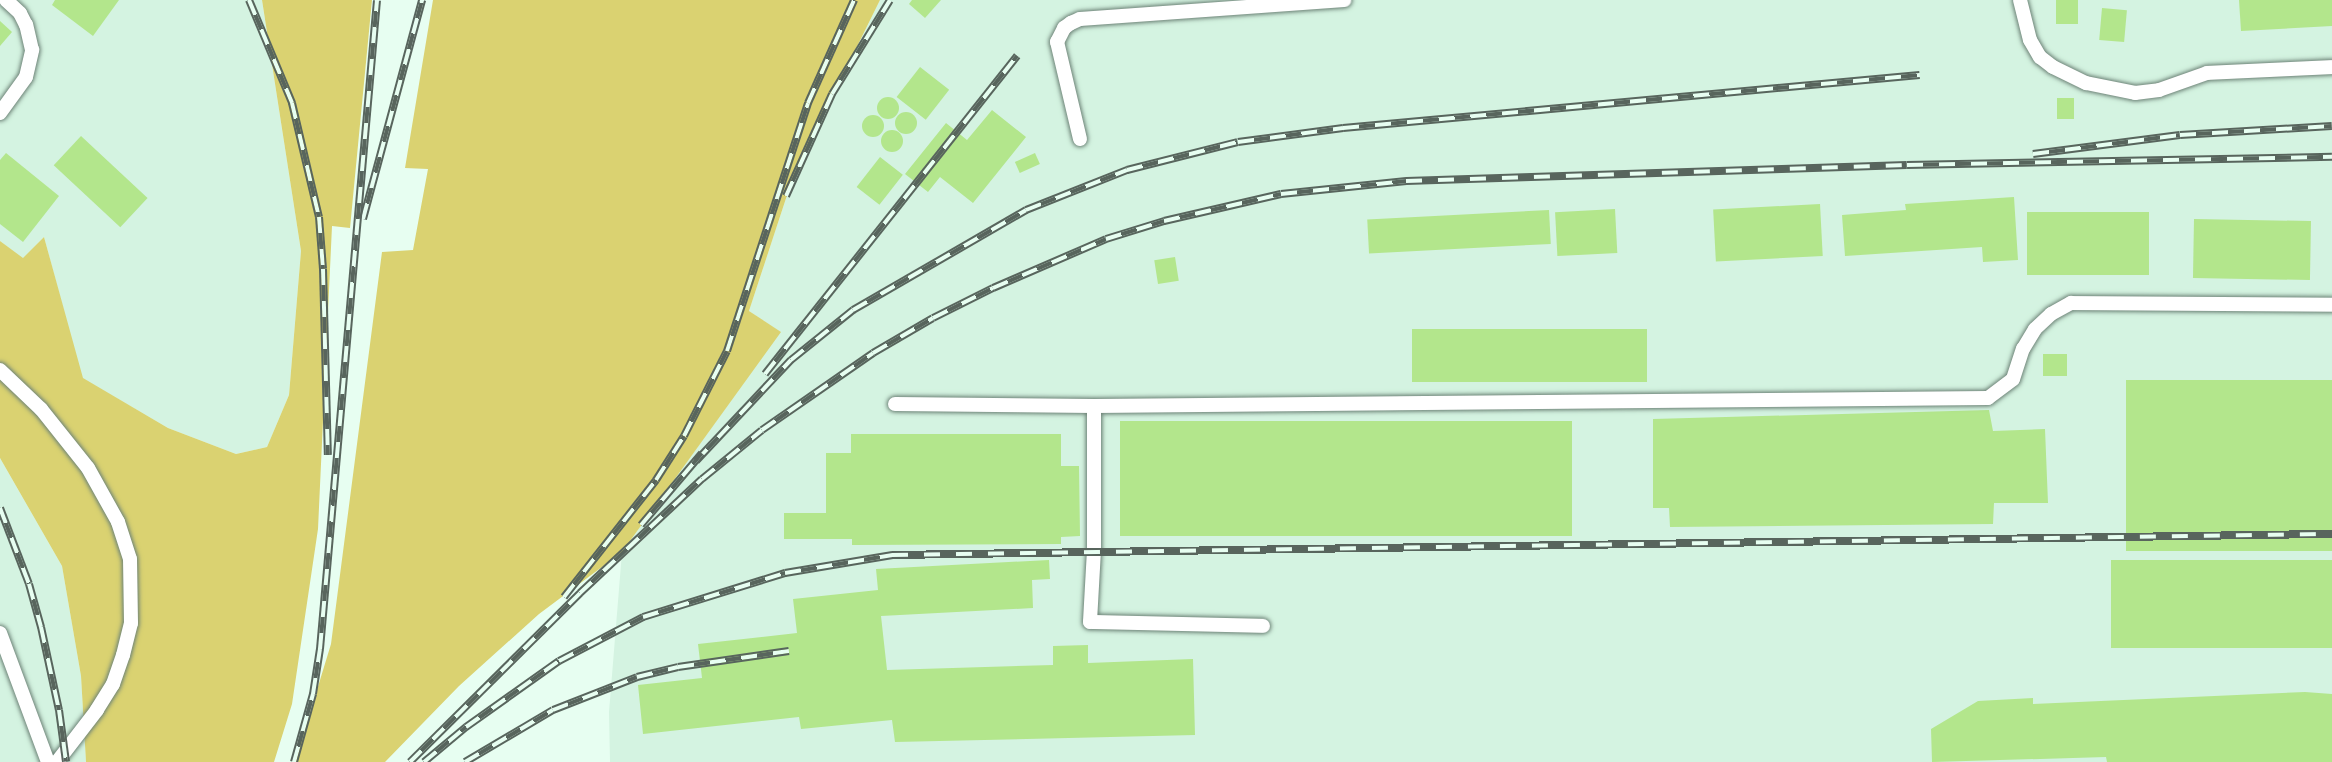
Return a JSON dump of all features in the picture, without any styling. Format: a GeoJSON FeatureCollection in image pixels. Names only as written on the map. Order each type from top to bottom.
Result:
{"type":"FeatureCollection","features":[{"type":"Feature","properties":{"kind":"lane"},"geometry":{"type":"LineString","coordinates":[[0,113],[26,76],[32,50],[20,13],[6,0]]}},
{"type":"Feature","properties":{"kind":"lane"},"geometry":{"type":"LineString","coordinates":[[1080,139],[1057,42],[1064,28],[1071,23],[1080,19],[1344,0]]}},
{"type":"Feature","properties":{"kind":"lane"},"geometry":{"type":"LineString","coordinates":[[2020,0],[2030,40],[2040,57],[2053,67],[2086,83],[2135,93],[2159,90],[2207,73],[2332,67]]}},
{"type":"Feature","properties":{"kind":"lane"},"geometry":{"type":"LineString","coordinates":[[895,404],[1094,406],[1988,398],[2013,379],[2035,329],[2051,314],[2071,303],[2332,305]]}},
{"type":"Feature","properties":{"kind":"lane"},"geometry":{"type":"LineString","coordinates":[[0,370],[41,409],[88,468],[118,522],[130,559],[131,623],[113,684],[97,710],[57,762]]}},
{"type":"Feature","properties":{"kind":"lane"},"geometry":{"type":"LineString","coordinates":[[1094,406],[1094,550],[1090,622],[1263,626]]}},
{"type":"Feature","properties":{"kind":"lane"},"geometry":{"type":"LineString","coordinates":[[0,633],[48,762]]}},
{"type":"Feature","properties":{"kind":"shaded area"},"geometry":{"type":"Polygon","coordinates":[[[0,0],[262,0],[301,251],[289,395],[267,447],[236,454],[168,428],[82,378],[44,237],[23,259],[0,241],[0,0]]]}},
{"type":"Feature","properties":{"kind":"shaded area"},"geometry":{"type":"Polygon","coordinates":[[[262,0],[372,0],[350,228],[332,226],[318,529],[292,704],[274,762],[86,762],[81,676],[62,566],[0,458],[0,241],[23,258],[44,237],[83,378],[168,428],[236,454],[267,447],[289,395],[301,251],[262,0]]]}},
{"type":"Feature","properties":{"kind":"shaded area"},"geometry":{"type":"Polygon","coordinates":[[[433,0],[880,0],[794,174],[749,311],[781,332],[622,552],[539,614],[459,686],[385,762],[295,762],[331,644],[382,252],[413,250],[428,169],[405,168],[433,0]]]}},
{"type":"Feature","properties":{"kind":"shaded area"},"geometry":{"type":"Polygon","coordinates":[[[880,0],[2332,0],[2332,762],[610,762],[609,712],[622,552],[780,332],[749,311],[794,174],[880,0]]]}},
{"type":"Feature","properties":{"kind":"shaded area"},"geometry":{"type":"Polygon","coordinates":[[[0,458],[62,566],[81,676],[86,762],[0,762],[0,458]]]}},
{"type":"Feature","properties":{"kind":"building"},"geometry":{"type":"Polygon","coordinates":[[[55,0],[119,0],[93,36],[52,5],[55,0]]]}},
{"type":"Feature","properties":{"kind":"building"},"geometry":{"type":"Polygon","coordinates":[[[912,0],[941,0],[925,18],[909,4],[912,0]]]}},
{"type":"Feature","properties":{"kind":"building"},"geometry":{"type":"Polygon","coordinates":[[[2056,0],[2078,0],[2078,24],[2056,24],[2056,0]]]}},
{"type":"Feature","properties":{"kind":"building"},"geometry":{"type":"Polygon","coordinates":[[[2239,0],[2332,0],[2332,26],[2241,31],[2239,0]]]}},
{"type":"Feature","properties":{"kind":"building"},"geometry":{"type":"Polygon","coordinates":[[[2102,8],[2127,10],[2124,42],[2099,40],[2102,8]]]}},
{"type":"Feature","properties":{"kind":"building"},"geometry":{"type":"Polygon","coordinates":[[[0,21],[12,32],[0,46],[0,21]]]}},
{"type":"Feature","properties":{"kind":"building"},"geometry":{"type":"Polygon","coordinates":[[[920,67],[949,90],[926,120],[897,97],[920,67]]]}},
{"type":"Feature","properties":{"kind":"building"},"geometry":{"type":"Polygon","coordinates":[[[888,97],[896,100],[899,108],[896,116],[888,119],[880,116],[877,108],[880,100],[888,97]]]}},
{"type":"Feature","properties":{"kind":"building"},"geometry":{"type":"Polygon","coordinates":[[[2057,98],[2074,98],[2074,119],[2057,119],[2057,98]]]}},
{"type":"Feature","properties":{"kind":"building"},"geometry":{"type":"Polygon","coordinates":[[[992,110],[1026,137],[973,203],[940,177],[928,192],[905,174],[946,123],[967,140],[992,110]]]}},
{"type":"Feature","properties":{"kind":"building"},"geometry":{"type":"Polygon","coordinates":[[[906,112],[914,115],[917,123],[914,131],[906,134],[898,131],[895,123],[898,115],[906,112]]]}},
{"type":"Feature","properties":{"kind":"building"},"geometry":{"type":"Polygon","coordinates":[[[873,115],[881,118],[884,126],[881,134],[873,137],[865,134],[862,126],[865,118],[873,115]]]}},
{"type":"Feature","properties":{"kind":"building"},"geometry":{"type":"Polygon","coordinates":[[[892,130],[900,133],[903,141],[900,149],[892,152],[884,149],[881,141],[884,133],[892,130]]]}},
{"type":"Feature","properties":{"kind":"building"},"geometry":{"type":"Polygon","coordinates":[[[81,136],[148,198],[120,227],[54,165],[81,136]]]}},
{"type":"Feature","properties":{"kind":"building"},"geometry":{"type":"Polygon","coordinates":[[[6,153],[59,196],[23,242],[0,224],[0,160],[6,153]]]}},
{"type":"Feature","properties":{"kind":"building"},"geometry":{"type":"Polygon","coordinates":[[[1035,153],[1040,164],[1020,173],[1015,162],[1035,153]]]}},
{"type":"Feature","properties":{"kind":"building"},"geometry":{"type":"Polygon","coordinates":[[[880,157],[903,175],[879,205],[857,187],[880,157]]]}},
{"type":"Feature","properties":{"kind":"building"},"geometry":{"type":"Polygon","coordinates":[[[2014,197],[2018,260],[1983,262],[1982,247],[1845,256],[1842,215],[1906,210],[1905,204],[2014,197]]]}},
{"type":"Feature","properties":{"kind":"building"},"geometry":{"type":"Polygon","coordinates":[[[1820,204],[1823,256],[1716,262],[1713,210],[1820,204]]]}},
{"type":"Feature","properties":{"kind":"building"},"geometry":{"type":"Polygon","coordinates":[[[1615,209],[1617,253],[1557,256],[1555,212],[1615,209]]]}},
{"type":"Feature","properties":{"kind":"building"},"geometry":{"type":"Polygon","coordinates":[[[1549,210],[1551,244],[1369,253],[1367,220],[1549,210]]]}},
{"type":"Feature","properties":{"kind":"building"},"geometry":{"type":"Polygon","coordinates":[[[2027,212],[2149,212],[2149,275],[2027,275],[2027,212]]]}},
{"type":"Feature","properties":{"kind":"building"},"geometry":{"type":"Polygon","coordinates":[[[2194,219],[2311,221],[2310,280],[2193,278],[2194,219]]]}},
{"type":"Feature","properties":{"kind":"building"},"geometry":{"type":"Polygon","coordinates":[[[1175,257],[1179,281],[1158,284],[1154,260],[1175,257]]]}},
{"type":"Feature","properties":{"kind":"building"},"geometry":{"type":"Polygon","coordinates":[[[1412,329],[1647,329],[1647,382],[1412,382],[1412,329]]]}},
{"type":"Feature","properties":{"kind":"building"},"geometry":{"type":"Polygon","coordinates":[[[2043,354],[2067,354],[2067,376],[2043,376],[2043,354]]]}},
{"type":"Feature","properties":{"kind":"building"},"geometry":{"type":"Polygon","coordinates":[[[2126,380],[2332,380],[2332,551],[2126,551],[2126,380]]]}},
{"type":"Feature","properties":{"kind":"building"},"geometry":{"type":"Polygon","coordinates":[[[1989,410],[1993,431],[2045,429],[2048,503],[1994,503],[1993,524],[1670,527],[1669,508],[1653,508],[1653,419],[1989,410]]]}},
{"type":"Feature","properties":{"kind":"building"},"geometry":{"type":"Polygon","coordinates":[[[1120,421],[1572,421],[1572,536],[1120,536],[1120,421]]]}},
{"type":"Feature","properties":{"kind":"building"},"geometry":{"type":"Polygon","coordinates":[[[851,434],[1061,434],[1061,466],[1079,466],[1080,536],[1061,537],[1061,544],[852,545],[852,539],[784,539],[784,513],[826,513],[826,453],[851,453],[851,434]]]}},
{"type":"Feature","properties":{"kind":"building"},"geometry":{"type":"Polygon","coordinates":[[[1049,560],[1050,579],[1032,580],[1033,608],[881,616],[887,670],[1053,665],[1053,646],[1088,645],[1088,663],[1193,659],[1195,735],[895,742],[892,720],[801,729],[799,717],[643,734],[638,685],[702,678],[698,644],[797,633],[793,599],[878,590],[876,569],[1049,560]]]}},
{"type":"Feature","properties":{"kind":"building"},"geometry":{"type":"Polygon","coordinates":[[[2111,560],[2332,560],[2332,648],[2111,648],[2111,560]]]}},
{"type":"Feature","properties":{"kind":"building"},"geometry":{"type":"Polygon","coordinates":[[[2305,692],[2332,694],[2332,762],[2107,762],[2106,757],[1932,762],[1931,729],[1978,701],[2033,698],[2033,704],[2305,692]]]}},
{"type":"Feature","properties":{"kind":"railway"},"geometry":{"type":"LineString","coordinates":[[249,0],[292,103],[319,217],[328,455]]}},
{"type":"Feature","properties":{"kind":"railway"},"geometry":{"type":"LineString","coordinates":[[294,762],[313,694],[320,649],[377,0]]}},
{"type":"Feature","properties":{"kind":"railway"},"geometry":{"type":"LineString","coordinates":[[363,219],[422,0]]}},
{"type":"Feature","properties":{"kind":"railway"},"geometry":{"type":"LineString","coordinates":[[564,597],[656,480],[684,436],[727,351],[808,103],[854,0]]}},
{"type":"Feature","properties":{"kind":"railway"},"geometry":{"type":"LineString","coordinates":[[786,196],[832,94],[890,0]]}},
{"type":"Feature","properties":{"kind":"railway"},"geometry":{"type":"LineString","coordinates":[[765,374],[1017,56]]}},
{"type":"Feature","properties":{"kind":"railway"},"geometry":{"type":"LineString","coordinates":[[696,461],[791,360],[853,310],[1026,210],[1127,170],[1238,142],[1343,128],[1920,75]]}},
{"type":"Feature","properties":{"kind":"railway"},"geometry":{"type":"LineString","coordinates":[[2033,154],[2180,135],[2332,126]]}},
{"type":"Feature","properties":{"kind":"railway"},"geometry":{"type":"LineString","coordinates":[[410,762],[580,593],[702,479],[762,430],[873,353],[933,318],[993,288],[1106,239],[1164,221],[1281,194],[1406,181],[1907,165],[2332,157]]}},
{"type":"Feature","properties":{"kind":"railway"},"geometry":{"type":"LineString","coordinates":[[641,525],[702,453]]}},
{"type":"Feature","properties":{"kind":"railway"},"geometry":{"type":"LineString","coordinates":[[0,508],[29,584],[41,627],[59,710],[66,762]]}},
{"type":"Feature","properties":{"kind":"railway"},"geometry":{"type":"LineString","coordinates":[[424,762],[466,727],[559,661],[643,617],[785,573],[892,555],[2332,534]]}},
{"type":"Feature","properties":{"kind":"railway"},"geometry":{"type":"LineString","coordinates":[[465,762],[553,710],[637,677],[678,667],[789,651]]}}]}
